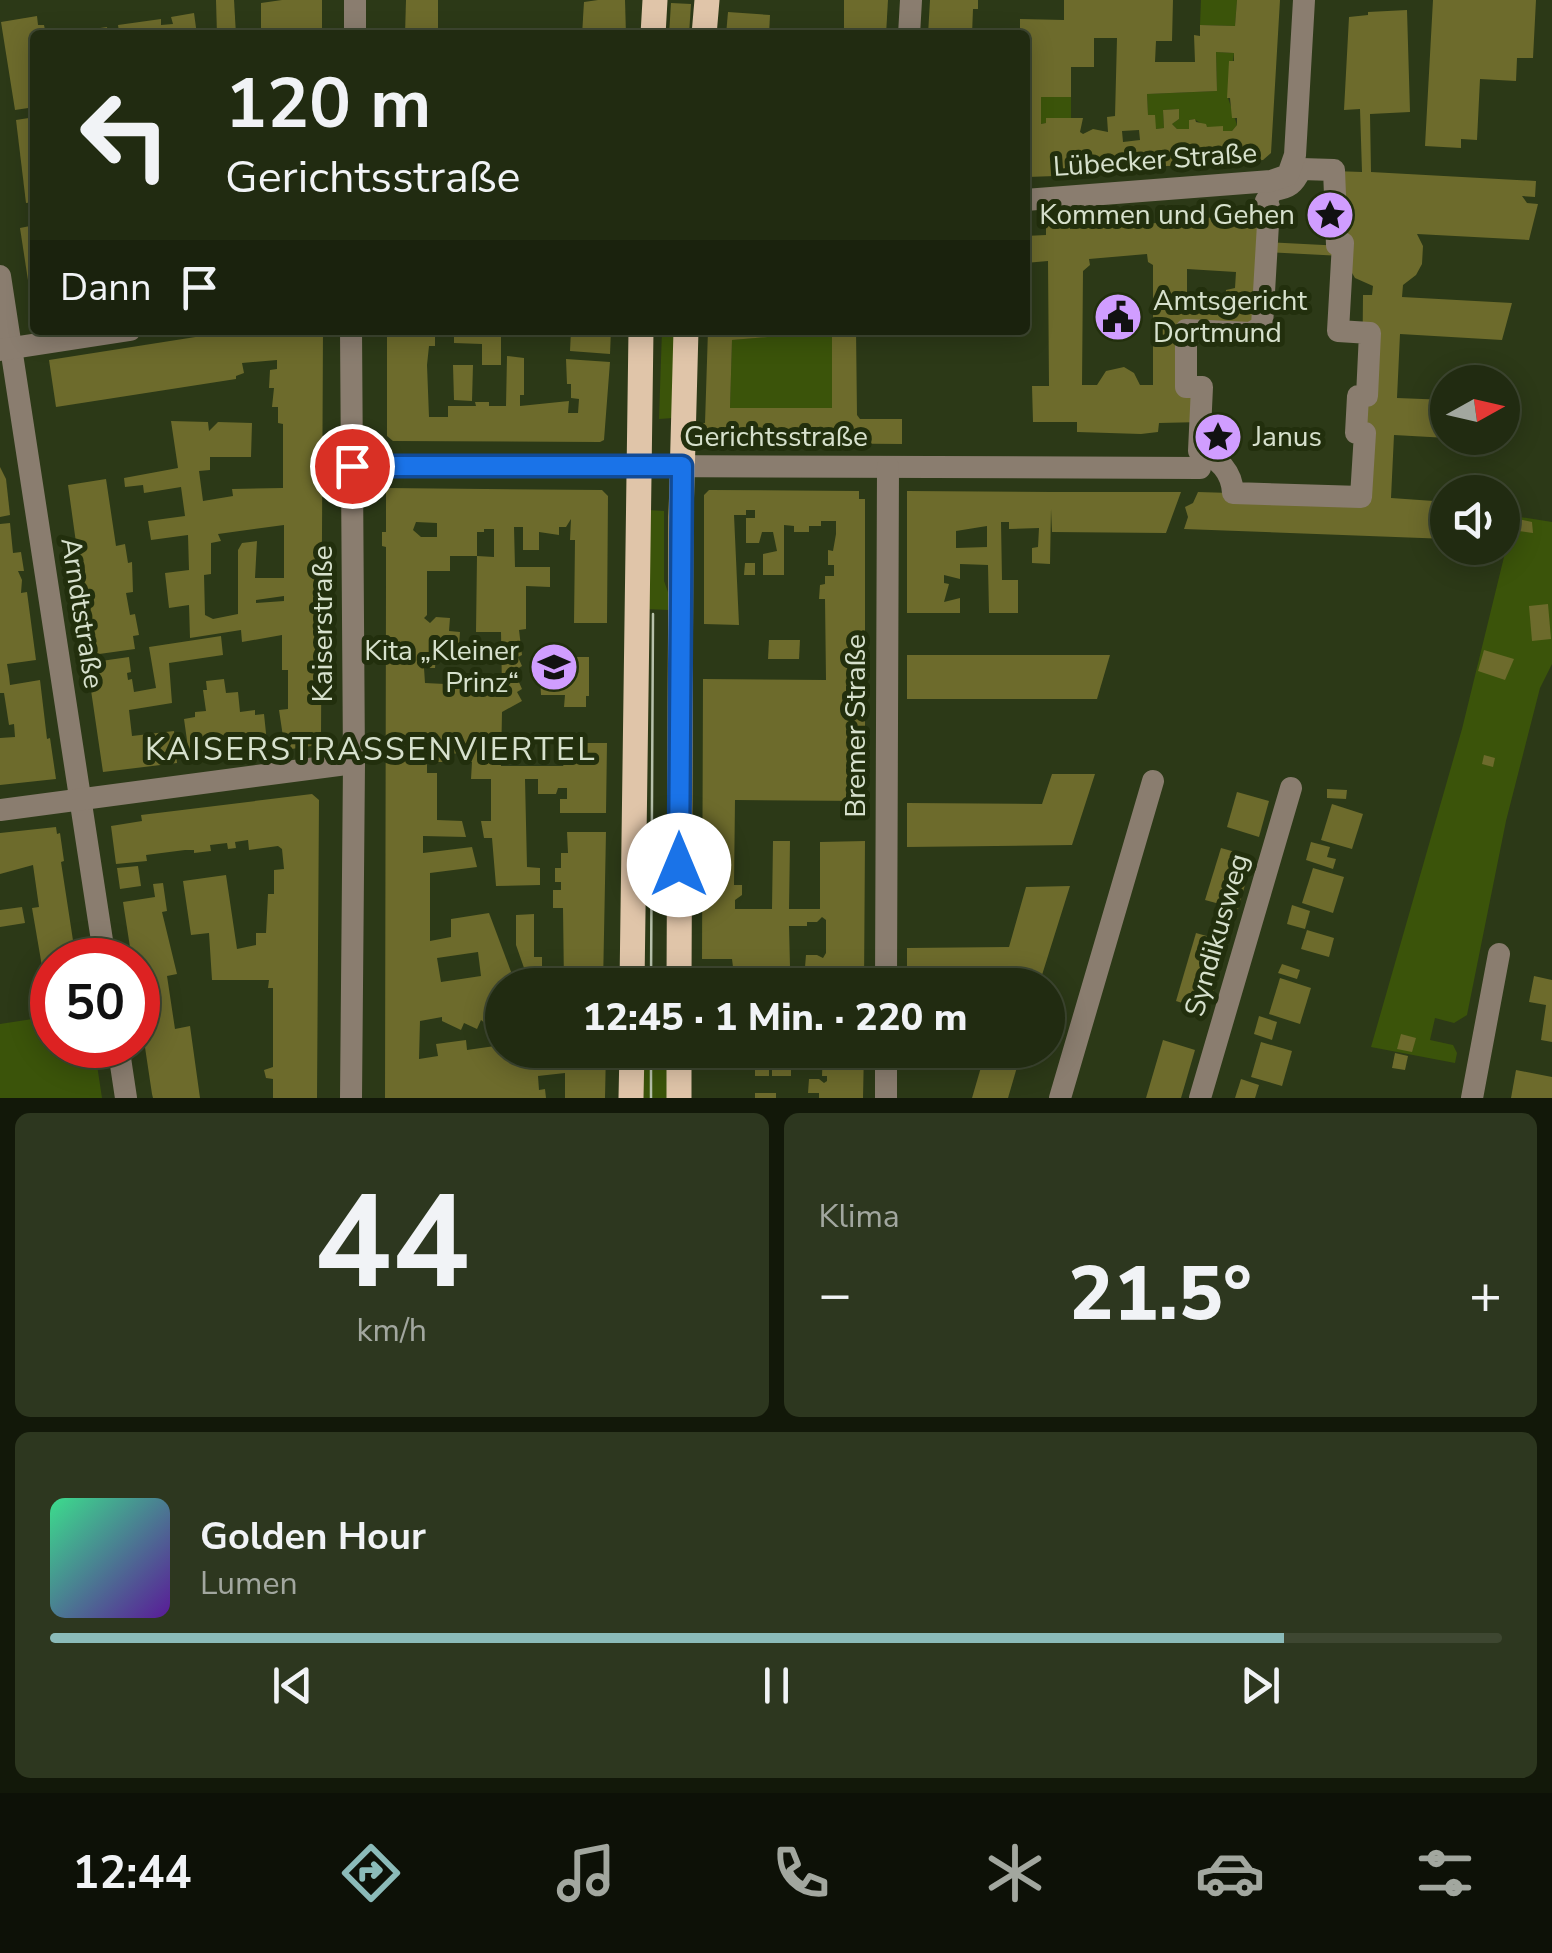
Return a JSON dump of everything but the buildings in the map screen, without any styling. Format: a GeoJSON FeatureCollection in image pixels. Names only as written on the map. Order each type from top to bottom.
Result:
{"type":"FeatureCollection","features":[{"type":"Feature","properties":{"kind":"main road"},"geometry":{"type":"LineString","coordinates":[[653,30],[655,0]]}},
{"type":"Feature","properties":{"kind":"main road"},"geometry":{"type":"LineString","coordinates":[[704,30],[707,0]]}},
{"type":"Feature","properties":{"kind":"main road"},"geometry":{"type":"LineString","coordinates":[[632,968],[641,335]]}},
{"type":"Feature","properties":{"kind":"main road"},"geometry":{"type":"LineString","coordinates":[[679,968],[686,335]]}},
{"type":"Feature","properties":{"kind":"main road"},"geometry":{"type":"LineString","coordinates":[[631,1098],[632,1068]]}},
{"type":"Feature","properties":{"kind":"main road"},"geometry":{"type":"LineString","coordinates":[[678,1068],[678,1098]]}},
{"type":"Feature","properties":{"kind":"street"},"geometry":{"type":"LineString","coordinates":[[355,0],[356,30]]}},
{"type":"Feature","properties":{"kind":"street"},"geometry":{"type":"LineString","coordinates":[[909,30],[912,0]]}},
{"type":"Feature","properties":{"kind":"street","name":"Lübecker Straße"},"geometry":{"type":"LineString","coordinates":[[1030,200],[1271,181],[1288,174],[1295,155],[1304,0]]}},
{"type":"Feature","properties":{"kind":"street"},"geometry":{"type":"LineString","coordinates":[[1301,169],[1334,170],[1337,245],[1343,243],[1338,331],[1370,333],[1366,396],[1358,396],[1356,433],[1364,434],[1361,497],[1232,493],[1226,470],[1212,456],[1199,451],[1202,387],[1186,386],[1186,330],[1252,333],[1262,326],[1269,207],[1266,201],[1272,190],[1294,183],[1301,169]]}},
{"type":"Feature","properties":{"kind":"street","name":"Arndtstraße"},"geometry":{"type":"LineString","coordinates":[[0,276],[5,349],[102,938]]}},
{"type":"Feature","properties":{"kind":"street"},"geometry":{"type":"LineString","coordinates":[[5,349],[97,335]]}},
{"type":"Feature","properties":{"kind":"street","name":"Kaiserstraße"},"geometry":{"type":"LineString","coordinates":[[351,335],[351,1098]]}},
{"type":"Feature","properties":{"kind":"street","name":"Gerichtsstraße"},"geometry":{"type":"LineString","coordinates":[[352,466],[1200,468]]}},
{"type":"Feature","properties":{"kind":"street","name":"Bremer Straße"},"geometry":{"type":"LineString","coordinates":[[886,968],[888,468]]}},
{"type":"Feature","properties":{"kind":"street"},"geometry":{"type":"LineString","coordinates":[[0,810],[354,763]]}},
{"type":"Feature","properties":{"kind":"street"},"geometry":{"type":"LineString","coordinates":[[1060,1098],[1153,781]]}},
{"type":"Feature","properties":{"kind":"street","name":"Syndikusweg"},"geometry":{"type":"LineString","coordinates":[[1200,1098],[1291,788]]}},
{"type":"Feature","properties":{"kind":"street"},"geometry":{"type":"LineString","coordinates":[[1472,1098],[1499,954]]}},
{"type":"Feature","properties":{"kind":"street"},"geometry":{"type":"LineString","coordinates":[[121,1068],[126,1098]]}},
{"type":"Feature","properties":{"kind":"street"},"geometry":{"type":"LineString","coordinates":[[886,1068],[886,1098]]}},
{"type":"Feature","properties":{"kind":"green space"},"geometry":{"type":"Polygon","coordinates":[[[1201,0],[1237,0],[1235,26],[1200,25],[1201,0]]]}},
{"type":"Feature","properties":{"kind":"green space"},"geometry":{"type":"Polygon","coordinates":[[[1216,52],[1234,53],[1228,98],[1237,125],[1232,131],[1223,131],[1223,127],[1207,127],[1194,119],[1189,120],[1189,129],[1177,129],[1172,124],[1179,119],[1178,109],[1163,110],[1164,128],[1156,129],[1148,115],[1147,94],[1217,91],[1216,52]]]}},
{"type":"Feature","properties":{"kind":"green space"},"geometry":{"type":"Polygon","coordinates":[[[1041,97],[1071,97],[1071,118],[1047,118],[1041,124],[1041,97]]]}},
{"type":"Feature","properties":{"kind":"green space"},"geometry":{"type":"Polygon","coordinates":[[[662,335],[675,335],[673,418],[659,419],[662,335]]]}},
{"type":"Feature","properties":{"kind":"green space"},"geometry":{"type":"Polygon","coordinates":[[[832,335],[832,408],[730,408],[732,340],[832,335]]]}},
{"type":"Feature","properties":{"kind":"green space"},"geometry":{"type":"Polygon","coordinates":[[[647,510],[664,511],[664,581],[672,603],[669,610],[645,609],[647,510]]]}},
{"type":"Feature","properties":{"kind":"green space"},"geometry":{"type":"Polygon","coordinates":[[[1520,517],[1552,522],[1552,664],[1540,688],[1506,821],[1467,1015],[1454,1023],[1435,1018],[1430,1040],[1453,1045],[1457,1053],[1455,1063],[1371,1047],[1462,729],[1502,565],[1520,565],[1520,517]]]}},
{"type":"Feature","properties":{"kind":"green space"},"geometry":{"type":"Polygon","coordinates":[[[30,1019],[30,1068],[97,1068],[102,1098],[0,1098],[0,1024],[30,1019]]]}},
{"type":"Feature","properties":{"kind":"green space"},"geometry":{"type":"Polygon","coordinates":[[[642,1068],[671,1068],[671,1098],[641,1098],[642,1068]]]}},
{"type":"Feature","properties":{"kind":"tram line"},"geometry":{"type":"LineString","coordinates":[[651,968],[653,614]]}},
{"type":"Feature","properties":{"kind":"tram line"},"geometry":{"type":"LineString","coordinates":[[651,1068],[651,1098]]}},
{"type":"Feature","properties":{"kind":"place","name":"Kommen und Gehen"},"geometry":{"type":"Point","coordinates":[1330,215]}},
{"type":"Feature","properties":{"kind":"place","name":"Amtsgericht Dortmund"},"geometry":{"type":"Point","coordinates":[1118,317]}},
{"type":"Feature","properties":{"kind":"place","name":"Janus"},"geometry":{"type":"Point","coordinates":[1218,437]}},
{"type":"Feature","properties":{"kind":"place","name":"Kita „Kleiner Prinz“"},"geometry":{"type":"Point","coordinates":[554,667]}},
{"type":"Feature","properties":{"kind":"district","name":"KAISERSTRASSENVIERTEL"},"geometry":{"type":"Point","coordinates":[371,749]}},
{"type":"Feature","properties":{"kind":"route"},"geometry":{"type":"LineString","coordinates":[[352,466],[682,466],[679,865]]}}]}
